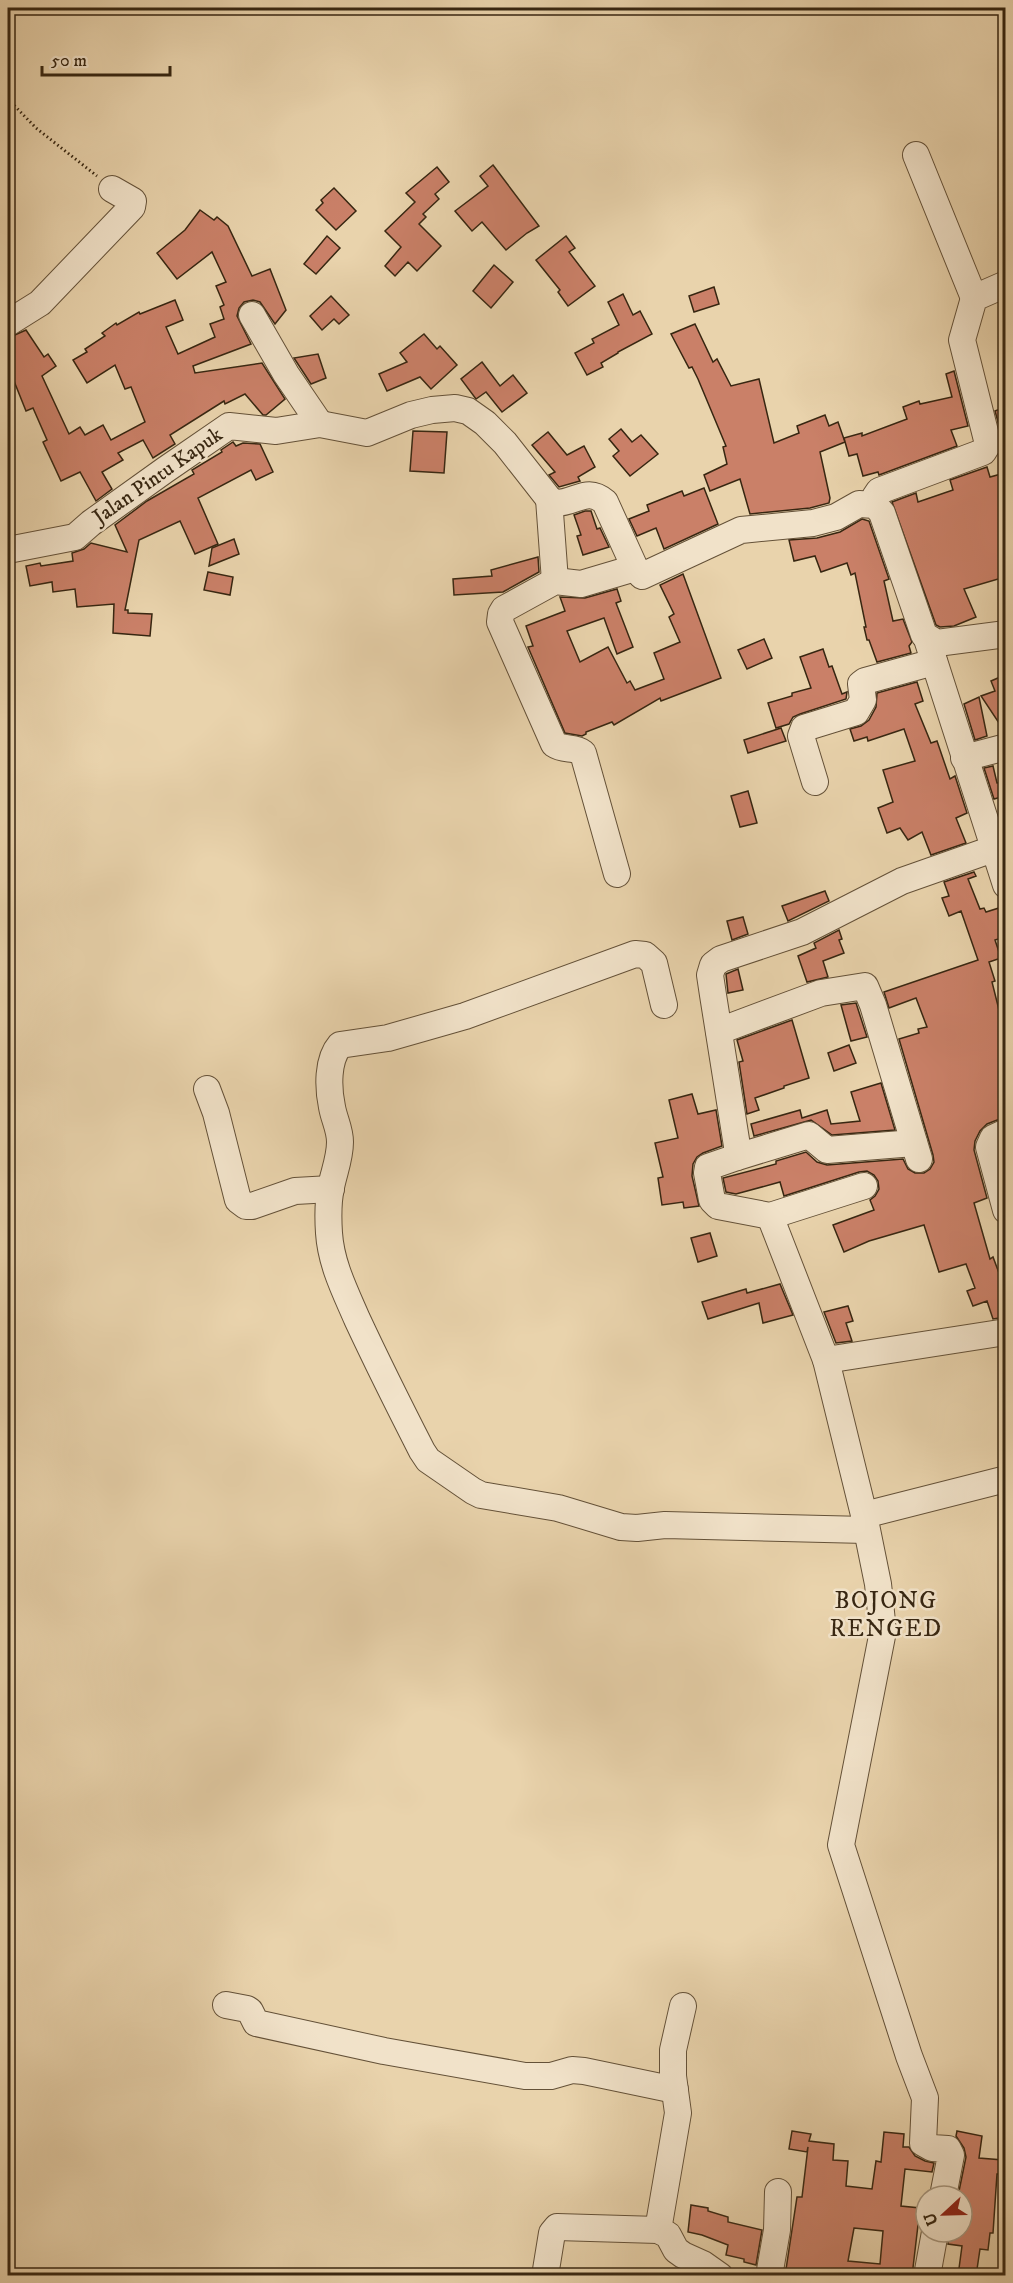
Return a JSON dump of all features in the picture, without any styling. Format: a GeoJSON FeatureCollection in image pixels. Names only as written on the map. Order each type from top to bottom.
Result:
{"type":"FeatureCollection","features":[{"type":"Feature","properties":{"kind":"street"},"geometry":{"type":"LineString","coordinates":[[916,155],[974,298],[962,340],[988,444],[983,452],[879,490],[875,497],[875,505],[882,513],[930,651],[1005,885]]}},
{"type":"Feature","properties":{"kind":"street"},"geometry":{"type":"LineString","coordinates":[[8,323],[39,303],[132,207],[133,201],[112,189]]}},
{"type":"Feature","properties":{"kind":"street"},"geometry":{"type":"LineString","coordinates":[[974,298],[1005,284]]}},
{"type":"Feature","properties":{"kind":"street"},"geometry":{"type":"LineString","coordinates":[[252,315],[286,374],[320,424]]}},
{"type":"Feature","properties":{"kind":"street","name":"Jalan Pintu Kapuk"},"geometry":{"type":"LineString","coordinates":[[8,549],[75,537],[91,523],[225,428],[234,425],[276,431],[320,424],[366,434],[411,415],[432,410],[455,408],[468,411],[485,423],[505,443],[549,499]]}},
{"type":"Feature","properties":{"kind":"street"},"geometry":{"type":"LineString","coordinates":[[549,499],[556,504],[590,494],[598,496],[605,502],[639,575],[647,576],[664,565],[741,530],[813,523],[836,518],[859,504],[875,505]]}},
{"type":"Feature","properties":{"kind":"street"},"geometry":{"type":"LineString","coordinates":[[549,499],[555,581]]}},
{"type":"Feature","properties":{"kind":"street"},"geometry":{"type":"LineString","coordinates":[[617,874],[583,753],[576,748],[561,749],[554,744],[500,622],[504,609],[555,581],[581,584],[635,568]]}},
{"type":"Feature","properties":{"kind":"street"},"geometry":{"type":"LineString","coordinates":[[816,782],[801,736],[804,728],[856,712],[863,700],[861,684],[930,651],[937,643],[1005,634]]}},
{"type":"Feature","properties":{"kind":"street"},"geometry":{"type":"LineString","coordinates":[[964,758],[1005,747]]}},
{"type":"Feature","properties":{"kind":"street"},"geometry":{"type":"LineString","coordinates":[[737,1157],[736,1137],[710,975],[713,965],[721,959],[802,932],[902,881],[993,849]]}},
{"type":"Feature","properties":{"kind":"street"},"geometry":{"type":"LineString","coordinates":[[664,1005],[654,963],[645,955],[635,954],[465,1016],[388,1038],[340,1045],[334,1053],[330,1072],[330,1093],[340,1143],[331,1189],[329,1233],[333,1263],[370,1348],[428,1460],[481,1495],[558,1508],[621,1527],[637,1528],[665,1525],[865,1522],[1005,1479]]}},
{"type":"Feature","properties":{"kind":"street"},"geometry":{"type":"LineString","coordinates":[[719,1031],[821,993],[865,986],[873,1005],[916,1151],[827,1150],[809,1135],[708,1167],[707,1173],[712,1200],[718,1206],[770,1216],[864,1186]]}},
{"type":"Feature","properties":{"kind":"street"},"geometry":{"type":"LineString","coordinates":[[207,1089],[216,1113],[238,1200],[242,1204],[252,1206],[295,1191],[331,1189]]}},
{"type":"Feature","properties":{"kind":"street"},"geometry":{"type":"LineString","coordinates":[[1005,1132],[993,1138],[989,1147],[1005,1210]]}},
{"type":"Feature","properties":{"kind":"street"},"geometry":{"type":"LineString","coordinates":[[770,1216],[826,1360],[878,1584],[883,1630],[841,1845],[909,2056],[925,2098],[923,2143],[932,2148],[948,2149],[951,2155],[945,2184]]}},
{"type":"Feature","properties":{"kind":"street"},"geometry":{"type":"LineString","coordinates":[[826,1360],[1005,1332]]}},
{"type":"Feature","properties":{"kind":"street"},"geometry":{"type":"LineString","coordinates":[[226,2005],[247,2009],[256,2023],[452,2065],[525,2076],[551,2076],[572,2070],[584,2071],[675,2090]]}},
{"type":"Feature","properties":{"kind":"street"},"geometry":{"type":"LineString","coordinates":[[658,2230],[678,2113],[673,2050],[683,2006]]}},
{"type":"Feature","properties":{"kind":"street"},"geometry":{"type":"LineString","coordinates":[[769,2276],[777,2230],[778,2193]]}},
{"type":"Feature","properties":{"kind":"street"},"geometry":{"type":"LineString","coordinates":[[544,2276],[552,2233],[557,2227],[658,2230],[668,2235],[679,2253],[704,2264],[718,2275]]}},
{"type":"Feature","properties":{"kind":"street"},"geometry":{"type":"LineString","coordinates":[[927,2276],[933,2244]]}},
{"type":"Feature","properties":{"kind":"path"},"geometry":{"type":"LineString","coordinates":[[8,99],[36,128],[112,189]]}},
{"type":"Feature","properties":{"kind":"building"},"geometry":{"type":"Polygon","coordinates":[[[493,165],[539,226],[506,250],[482,222],[472,231],[455,211],[488,186],[480,176],[493,165]]]}},
{"type":"Feature","properties":{"kind":"building"},"geometry":{"type":"Polygon","coordinates":[[[437,167],[449,182],[435,194],[439,199],[423,214],[426,217],[419,224],[441,246],[417,271],[408,262],[395,276],[385,266],[401,247],[385,231],[415,202],[406,193],[437,167]]]}},
{"type":"Feature","properties":{"kind":"building"},"geometry":{"type":"Polygon","coordinates":[[[334,188],[356,211],[336,230],[316,210],[323,203],[321,200],[334,188]]]}},
{"type":"Feature","properties":{"kind":"building"},"geometry":{"type":"Polygon","coordinates":[[[200,210],[214,220],[217,217],[228,226],[252,276],[270,269],[286,310],[275,324],[260,302],[253,300],[244,302],[237,316],[251,344],[193,366],[195,373],[262,363],[285,399],[263,415],[245,394],[225,404],[224,401],[170,435],[175,444],[153,458],[143,440],[118,453],[123,460],[102,472],[112,489],[96,501],[80,472],[61,481],[43,442],[47,440],[33,408],[26,411],[8,366],[8,338],[26,330],[44,357],[48,354],[56,366],[42,376],[69,434],[80,427],[85,435],[103,425],[111,440],[145,422],[131,387],[125,389],[115,365],[87,383],[73,360],[87,352],[85,349],[105,336],[102,333],[116,323],[117,325],[139,312],[140,314],[175,300],[183,320],[166,327],[178,354],[215,337],[210,324],[224,319],[220,307],[224,305],[216,286],[226,282],[212,252],[177,279],[157,253],[185,230],[200,210]]]}},
{"type":"Feature","properties":{"kind":"building"},"geometry":{"type":"Polygon","coordinates":[[[327,236],[340,248],[316,274],[304,264],[327,236]]]}},
{"type":"Feature","properties":{"kind":"building"},"geometry":{"type":"Polygon","coordinates":[[[566,236],[575,248],[569,252],[595,286],[568,306],[558,292],[560,290],[536,260],[566,236]]]}},
{"type":"Feature","properties":{"kind":"building"},"geometry":{"type":"Polygon","coordinates":[[[494,265],[513,282],[491,308],[473,291],[494,265]]]}},
{"type":"Feature","properties":{"kind":"building"},"geometry":{"type":"Polygon","coordinates":[[[714,287],[719,304],[694,312],[689,296],[714,287]]]}},
{"type":"Feature","properties":{"kind":"building"},"geometry":{"type":"Polygon","coordinates":[[[623,294],[633,315],[640,311],[652,334],[618,352],[601,363],[603,367],[587,375],[575,353],[594,343],[592,339],[619,325],[608,302],[623,294]]]}},
{"type":"Feature","properties":{"kind":"building"},"geometry":{"type":"Polygon","coordinates":[[[331,296],[349,315],[339,324],[334,319],[322,330],[310,316],[331,296]]]}},
{"type":"Feature","properties":{"kind":"building"},"geometry":{"type":"Polygon","coordinates":[[[695,324],[713,362],[717,359],[731,386],[759,379],[774,443],[799,433],[797,426],[825,415],[829,426],[838,422],[845,442],[820,452],[830,498],[829,503],[810,508],[750,514],[740,479],[710,491],[704,475],[727,464],[723,447],[726,446],[698,379],[692,367],[689,368],[671,334],[695,324]]]}},
{"type":"Feature","properties":{"kind":"building"},"geometry":{"type":"Polygon","coordinates":[[[424,334],[437,349],[440,346],[457,365],[431,389],[420,377],[387,391],[379,374],[407,362],[400,353],[424,334]]]}},
{"type":"Feature","properties":{"kind":"building"},"geometry":{"type":"Polygon","coordinates":[[[318,354],[326,378],[311,384],[294,358],[318,354]]]}},
{"type":"Feature","properties":{"kind":"building"},"geometry":{"type":"Polygon","coordinates":[[[482,362],[500,386],[513,375],[527,393],[502,412],[486,392],[476,399],[461,379],[482,362]]]}},
{"type":"Feature","properties":{"kind":"building"},"geometry":{"type":"Polygon","coordinates":[[[954,371],[968,426],[951,430],[957,446],[879,475],[878,472],[863,476],[857,454],[849,456],[844,438],[862,433],[862,436],[907,419],[903,407],[919,401],[920,404],[952,397],[946,374],[954,371]]]}},
{"type":"Feature","properties":{"kind":"building"},"geometry":{"type":"Polygon","coordinates":[[[1005,407],[1005,456],[995,411],[1005,407]]]}},
{"type":"Feature","properties":{"kind":"building"},"geometry":{"type":"Polygon","coordinates":[[[621,429],[632,442],[641,435],[658,454],[630,476],[613,456],[619,451],[609,439],[621,429]]]}},
{"type":"Feature","properties":{"kind":"building"},"geometry":{"type":"Polygon","coordinates":[[[413,431],[447,432],[444,473],[410,471],[413,431]]]}},
{"type":"Feature","properties":{"kind":"building"},"geometry":{"type":"Polygon","coordinates":[[[548,432],[567,455],[584,446],[595,467],[578,477],[580,481],[559,487],[549,475],[555,472],[532,445],[548,432]]]}},
{"type":"Feature","properties":{"kind":"building"},"geometry":{"type":"Polygon","coordinates":[[[233,442],[236,446],[243,443],[260,444],[273,472],[256,480],[251,470],[198,498],[218,544],[195,554],[180,521],[139,540],[125,610],[128,610],[128,613],[152,614],[150,636],[113,633],[114,604],[77,607],[75,589],[53,592],[52,582],[30,586],[26,566],[73,561],[72,553],[84,549],[91,543],[127,552],[115,525],[147,501],[194,474],[192,470],[222,452],[221,450],[233,442]]]}},
{"type":"Feature","properties":{"kind":"building"},"geometry":{"type":"Polygon","coordinates":[[[987,467],[990,477],[1001,474],[1005,488],[1005,544],[999,545],[1005,577],[964,589],[976,617],[954,626],[940,627],[936,625],[892,502],[916,493],[918,502],[953,490],[950,480],[987,467]]]}},
{"type":"Feature","properties":{"kind":"building"},"geometry":{"type":"Polygon","coordinates":[[[704,488],[718,524],[664,549],[656,528],[637,536],[629,519],[649,511],[647,505],[682,491],[684,496],[704,488]]]}},
{"type":"Feature","properties":{"kind":"building"},"geometry":{"type":"Polygon","coordinates":[[[591,511],[597,529],[600,528],[609,547],[583,555],[577,536],[581,535],[574,515],[591,511]]]}},
{"type":"Feature","properties":{"kind":"building"},"geometry":{"type":"Polygon","coordinates":[[[862,519],[869,521],[889,579],[884,581],[893,621],[903,619],[912,642],[909,646],[911,653],[877,662],[869,640],[867,640],[855,573],[851,575],[847,563],[821,572],[815,556],[794,561],[789,540],[817,538],[840,532],[862,519]]]}},
{"type":"Feature","properties":{"kind":"building"},"geometry":{"type":"Polygon","coordinates":[[[234,539],[239,554],[209,566],[212,548],[234,539]]]}},
{"type":"Feature","properties":{"kind":"building"},"geometry":{"type":"Polygon","coordinates":[[[538,557],[539,572],[503,592],[454,595],[453,579],[492,576],[491,570],[538,557]]]}},
{"type":"Feature","properties":{"kind":"building"},"geometry":{"type":"Polygon","coordinates":[[[208,572],[233,577],[230,595],[204,590],[208,572]]]}},
{"type":"Feature","properties":{"kind":"building"},"geometry":{"type":"Polygon","coordinates":[[[683,574],[721,678],[661,701],[660,698],[614,725],[612,722],[586,732],[582,736],[565,733],[528,647],[533,646],[526,626],[565,611],[560,597],[585,598],[617,589],[621,601],[616,603],[633,647],[617,654],[604,618],[567,631],[580,662],[608,647],[627,683],[630,681],[635,690],[664,679],[654,653],[680,642],[669,617],[674,614],[660,585],[683,574]]]}},
{"type":"Feature","properties":{"kind":"building"},"geometry":{"type":"Polygon","coordinates":[[[764,639],[772,658],[747,669],[738,650],[764,639]]]}},
{"type":"Feature","properties":{"kind":"building"},"geometry":{"type":"Polygon","coordinates":[[[823,649],[842,694],[847,692],[846,699],[800,714],[793,717],[789,724],[776,728],[768,703],[811,688],[800,657],[823,649]]]}},
{"type":"Feature","properties":{"kind":"building"},"geometry":{"type":"Polygon","coordinates":[[[1005,675],[1005,732],[981,696],[995,691],[991,681],[1005,675]]]}},
{"type":"Feature","properties":{"kind":"building"},"geometry":{"type":"Polygon","coordinates":[[[917,682],[923,701],[915,704],[931,743],[937,741],[950,779],[955,776],[967,813],[956,818],[966,843],[931,855],[922,832],[908,840],[900,828],[887,833],[878,808],[893,802],[883,770],[915,761],[904,729],[868,741],[867,737],[854,741],[850,729],[861,726],[869,720],[876,707],[877,693],[917,682]]]}},
{"type":"Feature","properties":{"kind":"building"},"geometry":{"type":"Polygon","coordinates":[[[979,697],[987,736],[975,740],[964,704],[979,697]]]}},
{"type":"Feature","properties":{"kind":"building"},"geometry":{"type":"Polygon","coordinates":[[[781,728],[786,741],[748,753],[744,740],[781,728]]]}},
{"type":"Feature","properties":{"kind":"building"},"geometry":{"type":"Polygon","coordinates":[[[993,766],[997,783],[1005,782],[1005,796],[994,799],[984,768],[993,766]]]}},
{"type":"Feature","properties":{"kind":"building"},"geometry":{"type":"Polygon","coordinates":[[[748,791],[757,823],[740,827],[731,796],[748,791]]]}},
{"type":"Feature","properties":{"kind":"building"},"geometry":{"type":"Polygon","coordinates":[[[974,872],[976,876],[968,879],[980,909],[984,908],[986,912],[1002,907],[1005,918],[1005,937],[995,940],[1001,958],[989,962],[995,981],[992,982],[1001,1018],[1005,1017],[1005,1117],[987,1124],[980,1131],[974,1150],[987,1198],[974,1203],[990,1259],[993,1257],[1005,1289],[1005,1317],[993,1319],[987,1301],[973,1306],[967,1291],[975,1288],[966,1264],[939,1272],[924,1225],[869,1241],[844,1252],[833,1225],[874,1210],[870,1200],[879,1189],[878,1181],[867,1171],[784,1196],[780,1182],[736,1194],[726,1192],[723,1178],[776,1164],[776,1161],[806,1152],[817,1162],[827,1165],[903,1159],[908,1169],[915,1173],[924,1173],[930,1169],[934,1162],[933,1155],[899,1039],[919,1033],[918,1029],[927,1027],[916,998],[889,1008],[884,992],[978,960],[961,911],[949,916],[942,898],[949,896],[944,882],[974,872]]]}},
{"type":"Feature","properties":{"kind":"building"},"geometry":{"type":"Polygon","coordinates":[[[825,891],[829,901],[788,921],[782,906],[825,891]]]}},
{"type":"Feature","properties":{"kind":"building"},"geometry":{"type":"Polygon","coordinates":[[[743,917],[748,934],[732,940],[727,921],[743,917]]]}},
{"type":"Feature","properties":{"kind":"building"},"geometry":{"type":"Polygon","coordinates":[[[839,930],[842,939],[839,940],[844,953],[823,961],[828,977],[807,982],[798,956],[816,948],[814,943],[839,930]]]}},
{"type":"Feature","properties":{"kind":"building"},"geometry":{"type":"Polygon","coordinates":[[[738,969],[743,990],[728,993],[726,974],[738,969]]]}},
{"type":"Feature","properties":{"kind":"building"},"geometry":{"type":"Polygon","coordinates":[[[856,1003],[867,1037],[851,1041],[841,1005],[856,1003]]]}},
{"type":"Feature","properties":{"kind":"building"},"geometry":{"type":"Polygon","coordinates":[[[792,1020],[809,1078],[755,1098],[759,1110],[747,1114],[739,1062],[743,1061],[737,1040],[792,1020]]]}},
{"type":"Feature","properties":{"kind":"building"},"geometry":{"type":"Polygon","coordinates":[[[849,1045],[856,1063],[834,1071],[828,1053],[849,1045]]]}},
{"type":"Feature","properties":{"kind":"building"},"geometry":{"type":"Polygon","coordinates":[[[881,1083],[895,1130],[832,1135],[811,1120],[754,1136],[751,1124],[800,1110],[802,1118],[827,1110],[831,1124],[860,1121],[851,1092],[881,1083]]]}},
{"type":"Feature","properties":{"kind":"building"},"geometry":{"type":"Polygon","coordinates":[[[692,1094],[698,1114],[716,1110],[722,1146],[703,1153],[693,1164],[692,1176],[699,1206],[684,1208],[683,1202],[662,1205],[658,1178],[663,1177],[655,1143],[678,1138],[669,1100],[692,1094]]]}},
{"type":"Feature","properties":{"kind":"building"},"geometry":{"type":"Polygon","coordinates":[[[710,1233],[717,1256],[698,1262],[691,1238],[710,1233]]]}},
{"type":"Feature","properties":{"kind":"building"},"geometry":{"type":"Polygon","coordinates":[[[780,1284],[793,1315],[763,1323],[759,1303],[708,1319],[702,1302],[746,1289],[747,1293],[780,1284]]]}},
{"type":"Feature","properties":{"kind":"building"},"geometry":{"type":"Polygon","coordinates":[[[848,1306],[853,1321],[846,1323],[852,1341],[836,1343],[824,1312],[848,1306]]]}},
{"type":"Feature","properties":{"kind":"building"},"geometry":{"type":"Polygon","coordinates":[[[792,2131],[811,2134],[809,2141],[834,2144],[833,2160],[848,2161],[846,2186],[872,2189],[876,2161],[881,2162],[884,2132],[904,2134],[903,2147],[909,2147],[915,2156],[934,2163],[932,2172],[905,2169],[901,2206],[914,2207],[916,2244],[912,2276],[820,2276],[804,2273],[804,2276],[785,2276],[797,2197],[802,2197],[808,2147],[807,2152],[789,2149],[792,2131]],[[854,2228],[848,2261],[880,2264],[883,2231],[854,2228]]]}},
{"type":"Feature","properties":{"kind":"building"},"geometry":{"type":"Polygon","coordinates":[[[957,2131],[982,2136],[979,2158],[1003,2160],[1002,2174],[997,2174],[993,2233],[990,2233],[988,2250],[980,2249],[976,2276],[958,2276],[962,2246],[948,2244],[974,2244],[974,2184],[960,2184],[966,2157],[964,2148],[956,2136],[957,2131]]]}},
{"type":"Feature","properties":{"kind":"building"},"geometry":{"type":"Polygon","coordinates":[[[691,2205],[708,2208],[708,2211],[728,2217],[728,2222],[762,2230],[756,2265],[744,2262],[744,2259],[726,2255],[728,2245],[688,2232],[691,2205]]]}},
{"type":"Feature","properties":{"kind":"district","name":"BOJONG RENGED"},"geometry":{"type":"Point","coordinates":[886,1615]}}]}
